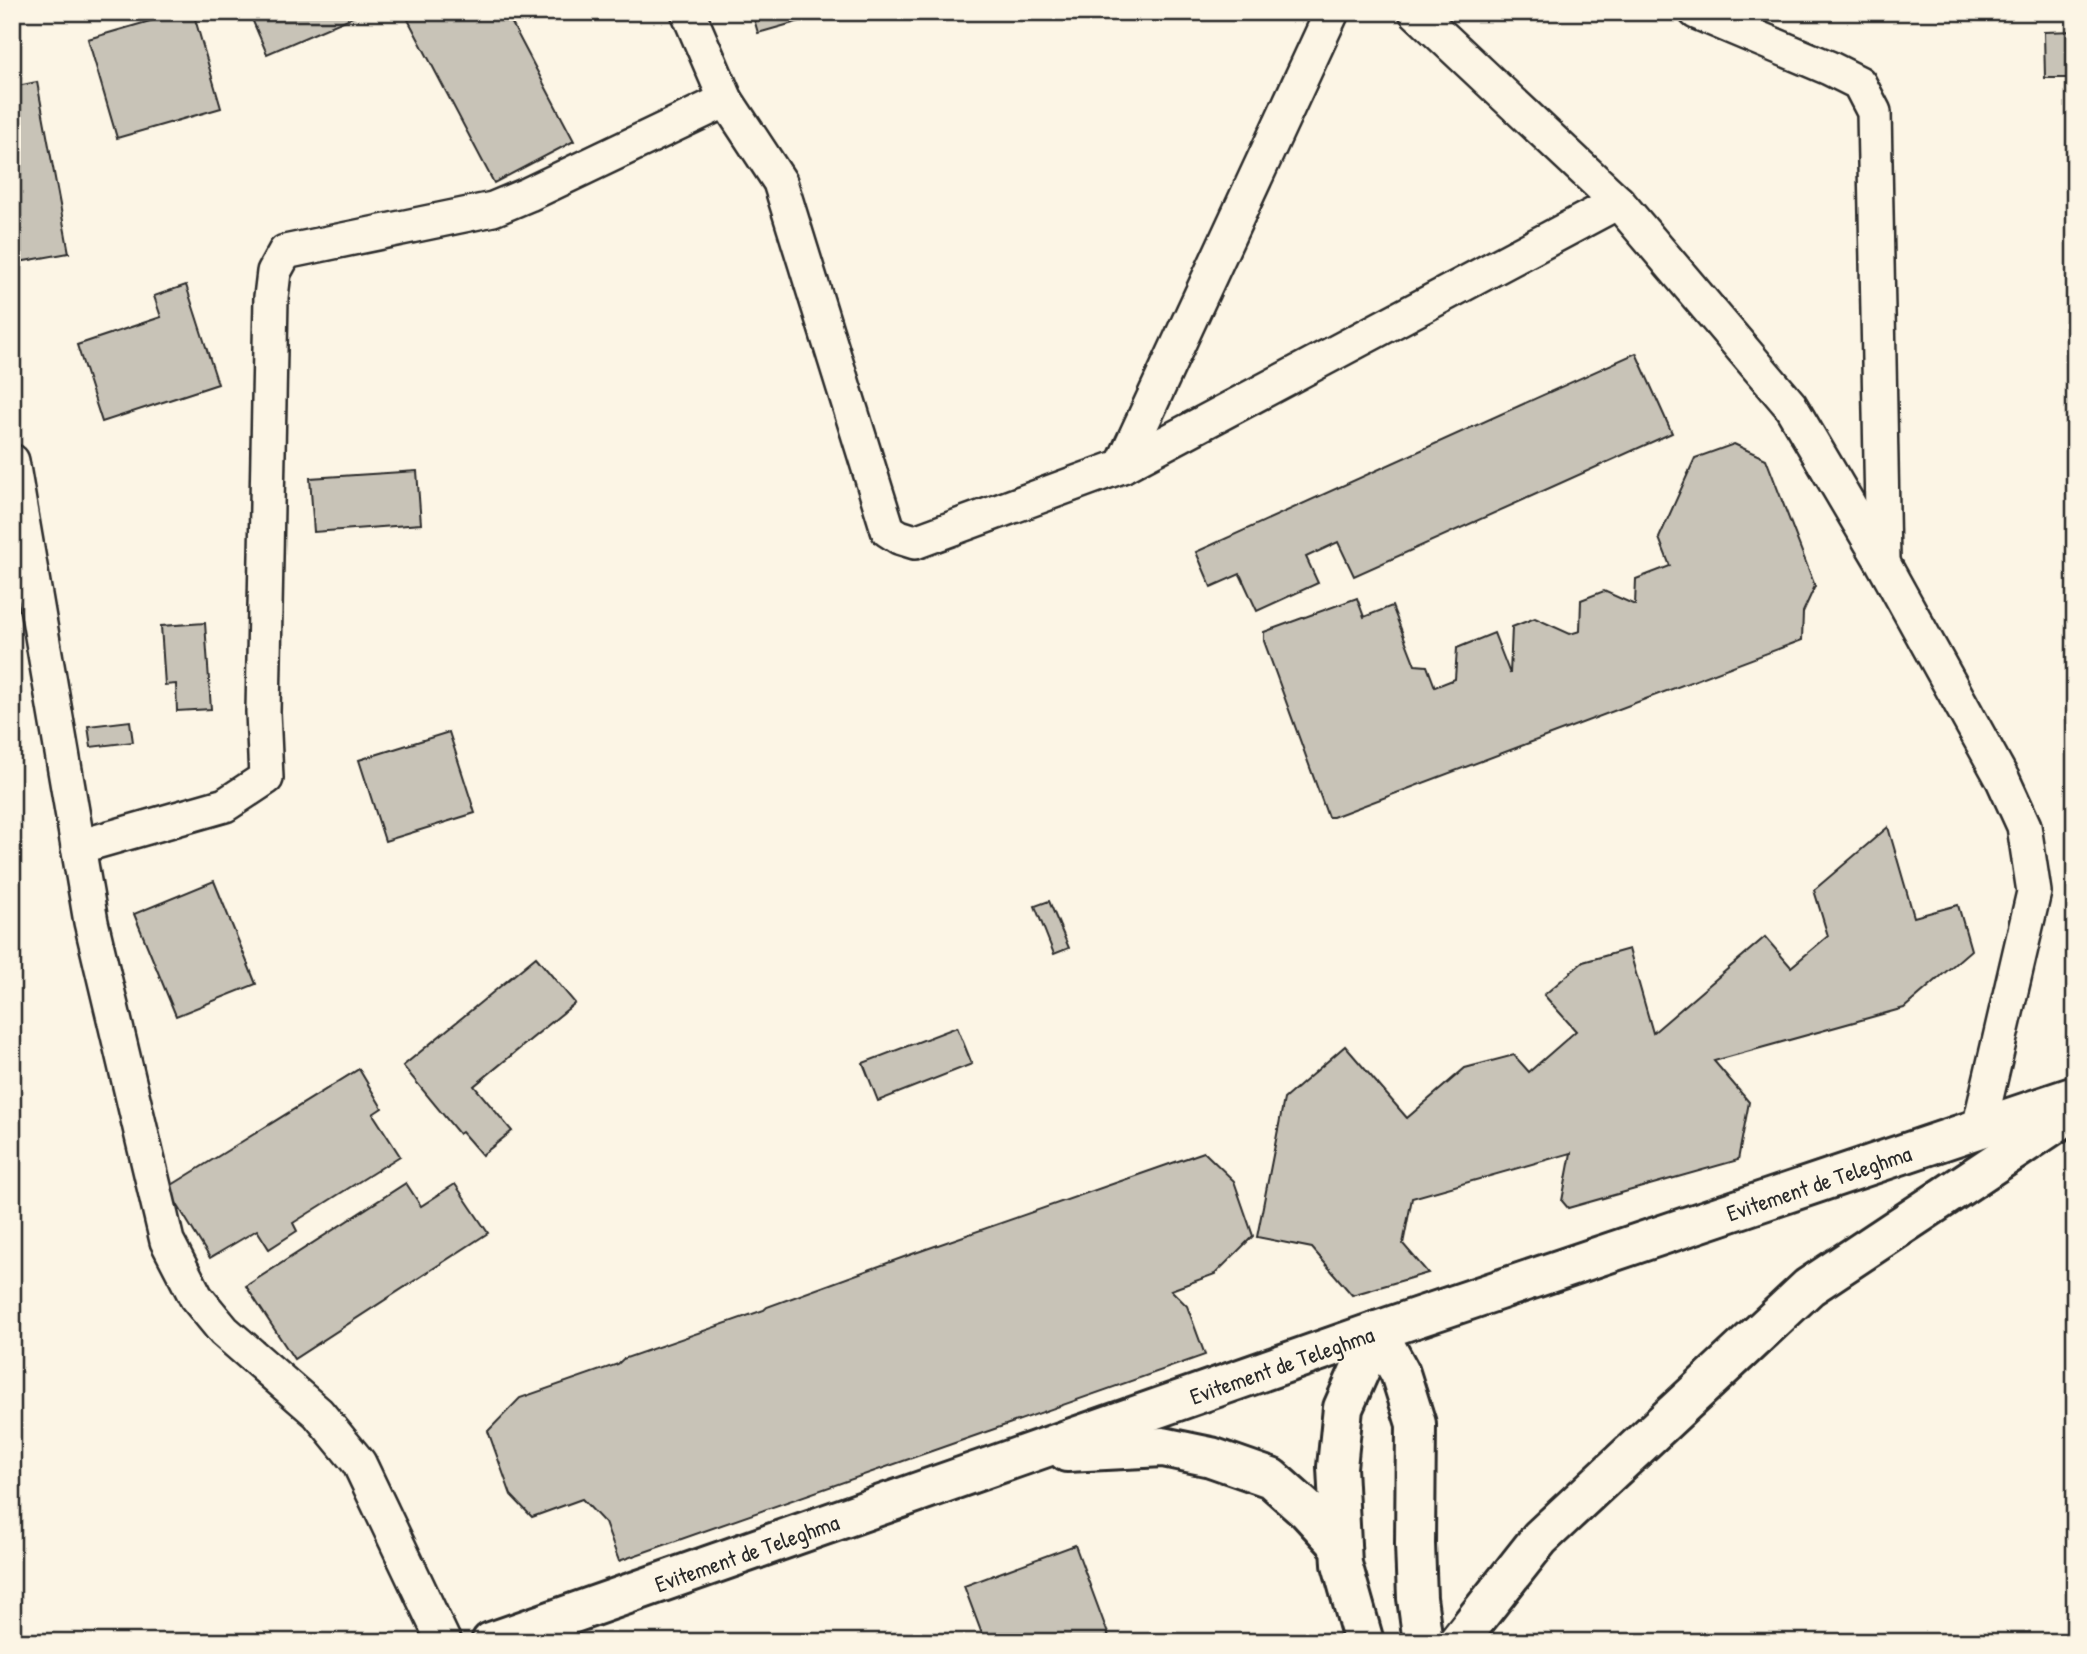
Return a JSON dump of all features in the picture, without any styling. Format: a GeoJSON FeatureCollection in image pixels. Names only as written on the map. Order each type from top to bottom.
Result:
{"type":"FeatureCollection","features":[{"type":"Feature","properties":{"kind":"main road","name":"Evitement de Teleghma"},"geometry":{"type":"LineString","coordinates":[[491,1642],[1377,1331],[2075,1096]]}},
{"type":"Feature","properties":{"kind":"main road"},"geometry":{"type":"LineString","coordinates":[[1458,1642],[1541,1538],[1809,1287],[2075,1110]]}},
{"type":"Feature","properties":{"kind":"main road"},"geometry":{"type":"LineString","coordinates":[[1364,1642],[1342,1564],[1337,1467],[1343,1408],[1377,1331]]}},
{"type":"Feature","properties":{"kind":"main road"},"geometry":{"type":"LineString","coordinates":[[1377,1331],[1400,1373],[1416,1424],[1415,1545],[1417,1598],[1423,1642]]}},
{"type":"Feature","properties":{"kind":"main road"},"geometry":{"type":"LineString","coordinates":[[1016,1456],[1163,1447],[1211,1457],[1271,1478],[1307,1510],[1341,1547]]}},
{"type":"Feature","properties":{"kind":"street"},"geometry":{"type":"LineString","coordinates":[[688,12],[726,100],[780,182],[888,530],[915,542],[1122,466],[1618,202]]}},
{"type":"Feature","properties":{"kind":"street"},"geometry":{"type":"LineString","coordinates":[[1122,466],[1332,12]]}},
{"type":"Feature","properties":{"kind":"street"},"geometry":{"type":"LineString","coordinates":[[1416,12],[1618,202],[1790,405],[1883,564],[2003,780],[2024,826],[2035,892],[1979,1128]]}},
{"type":"Feature","properties":{"kind":"street"},"geometry":{"type":"LineString","coordinates":[[1696,12],[1859,83],[1874,113],[1883,564]]}},
{"type":"Feature","properties":{"kind":"street"},"geometry":{"type":"LineString","coordinates":[[78,847],[225,805],[266,778],[263,712],[271,297],[274,272],[285,252],[493,209],[726,100]]}},
{"type":"Feature","properties":{"kind":"street"},"geometry":{"type":"LineString","coordinates":[[12,461],[91,922],[167,1241],[195,1297],[224,1331],[318,1413],[359,1463],[444,1642]]}},
{"type":"Feature","properties":{"kind":"building"},"geometry":{"type":"Polygon","coordinates":[[[181,12],[193,12],[221,108],[117,138],[88,39],[181,12]]]}},
{"type":"Feature","properties":{"kind":"building"},"geometry":{"type":"Polygon","coordinates":[[[249,12],[353,12],[355,16],[267,54],[249,12]]]}},
{"type":"Feature","properties":{"kind":"building"},"geometry":{"type":"Polygon","coordinates":[[[404,12],[506,12],[574,141],[494,183],[404,12]]]}},
{"type":"Feature","properties":{"kind":"building"},"geometry":{"type":"Polygon","coordinates":[[[752,12],[832,12],[758,33],[752,12]]]}},
{"type":"Feature","properties":{"kind":"building"},"geometry":{"type":"Polygon","coordinates":[[[2075,31],[2075,78],[2045,78],[2044,32],[2075,31]]]}},
{"type":"Feature","properties":{"kind":"building"},"geometry":{"type":"Polygon","coordinates":[[[37,82],[69,253],[13,263],[12,87],[37,82]]]}},
{"type":"Feature","properties":{"kind":"building"},"geometry":{"type":"Polygon","coordinates":[[[186,285],[218,384],[102,422],[77,345],[161,317],[154,296],[186,285]]]}},
{"type":"Feature","properties":{"kind":"building"},"geometry":{"type":"Polygon","coordinates":[[[1636,353],[1672,433],[1354,576],[1338,542],[1306,557],[1318,583],[1257,611],[1240,574],[1211,587],[1196,552],[1636,353]]]}},
{"type":"Feature","properties":{"kind":"building"},"geometry":{"type":"Polygon","coordinates":[[[1734,444],[1766,459],[1815,586],[1803,612],[1802,640],[1328,817],[1264,641],[1264,632],[1357,598],[1364,617],[1392,606],[1415,665],[1427,666],[1435,687],[1455,679],[1457,648],[1494,633],[1510,674],[1512,627],[1535,618],[1570,634],[1580,631],[1581,600],[1604,591],[1635,605],[1636,579],[1670,566],[1659,538],[1695,458],[1734,444]]]}},
{"type":"Feature","properties":{"kind":"building"},"geometry":{"type":"Polygon","coordinates":[[[417,471],[421,524],[314,532],[310,478],[417,471]]]}},
{"type":"Feature","properties":{"kind":"building"},"geometry":{"type":"Polygon","coordinates":[[[205,623],[211,709],[177,711],[176,684],[165,685],[161,626],[205,623]]]}},
{"type":"Feature","properties":{"kind":"building"},"geometry":{"type":"Polygon","coordinates":[[[130,721],[133,742],[91,747],[88,726],[130,721]]]}},
{"type":"Feature","properties":{"kind":"building"},"geometry":{"type":"Polygon","coordinates":[[[449,732],[475,813],[385,841],[359,760],[449,732]]]}},
{"type":"Feature","properties":{"kind":"building"},"geometry":{"type":"Polygon","coordinates":[[[1888,827],[1914,917],[1958,905],[1971,950],[1904,1008],[1714,1061],[1749,1102],[1738,1160],[1568,1208],[1562,1201],[1571,1153],[1412,1198],[1403,1244],[1428,1273],[1352,1295],[1312,1248],[1257,1237],[1284,1099],[1345,1046],[1407,1118],[1465,1068],[1514,1055],[1529,1072],[1576,1031],[1544,995],[1583,962],[1629,949],[1653,1033],[1765,937],[1791,967],[1828,936],[1814,890],[1888,827]]]}},
{"type":"Feature","properties":{"kind":"building"},"geometry":{"type":"Polygon","coordinates":[[[214,881],[256,984],[176,1016],[134,914],[214,881]]]}},
{"type":"Feature","properties":{"kind":"building"},"geometry":{"type":"Polygon","coordinates":[[[1049,901],[1069,948],[1054,954],[1035,906],[1049,901]]]}},
{"type":"Feature","properties":{"kind":"building"},"geometry":{"type":"Polygon","coordinates":[[[536,957],[575,1003],[474,1086],[512,1131],[482,1155],[462,1132],[459,1134],[403,1066],[536,957]]]}},
{"type":"Feature","properties":{"kind":"building"},"geometry":{"type":"Polygon","coordinates":[[[957,1027],[972,1064],[878,1101],[863,1063],[957,1027]]]}},
{"type":"Feature","properties":{"kind":"building"},"geometry":{"type":"Polygon","coordinates":[[[359,1069],[382,1108],[373,1114],[400,1156],[293,1223],[297,1231],[269,1249],[257,1230],[210,1258],[167,1188],[359,1069]]]}},
{"type":"Feature","properties":{"kind":"building"},"geometry":{"type":"Polygon","coordinates":[[[1204,1152],[1234,1181],[1253,1236],[1215,1274],[1171,1290],[1187,1306],[1205,1355],[619,1561],[605,1523],[582,1499],[532,1517],[511,1495],[488,1431],[520,1398],[915,1253],[1204,1152]]]}},
{"type":"Feature","properties":{"kind":"building"},"geometry":{"type":"Polygon","coordinates":[[[406,1183],[421,1206],[455,1184],[488,1233],[294,1359],[246,1286],[406,1183]]]}},
{"type":"Feature","properties":{"kind":"building"},"geometry":{"type":"Polygon","coordinates":[[[1075,1545],[1111,1642],[985,1642],[964,1586],[1075,1545]]]}}]}
